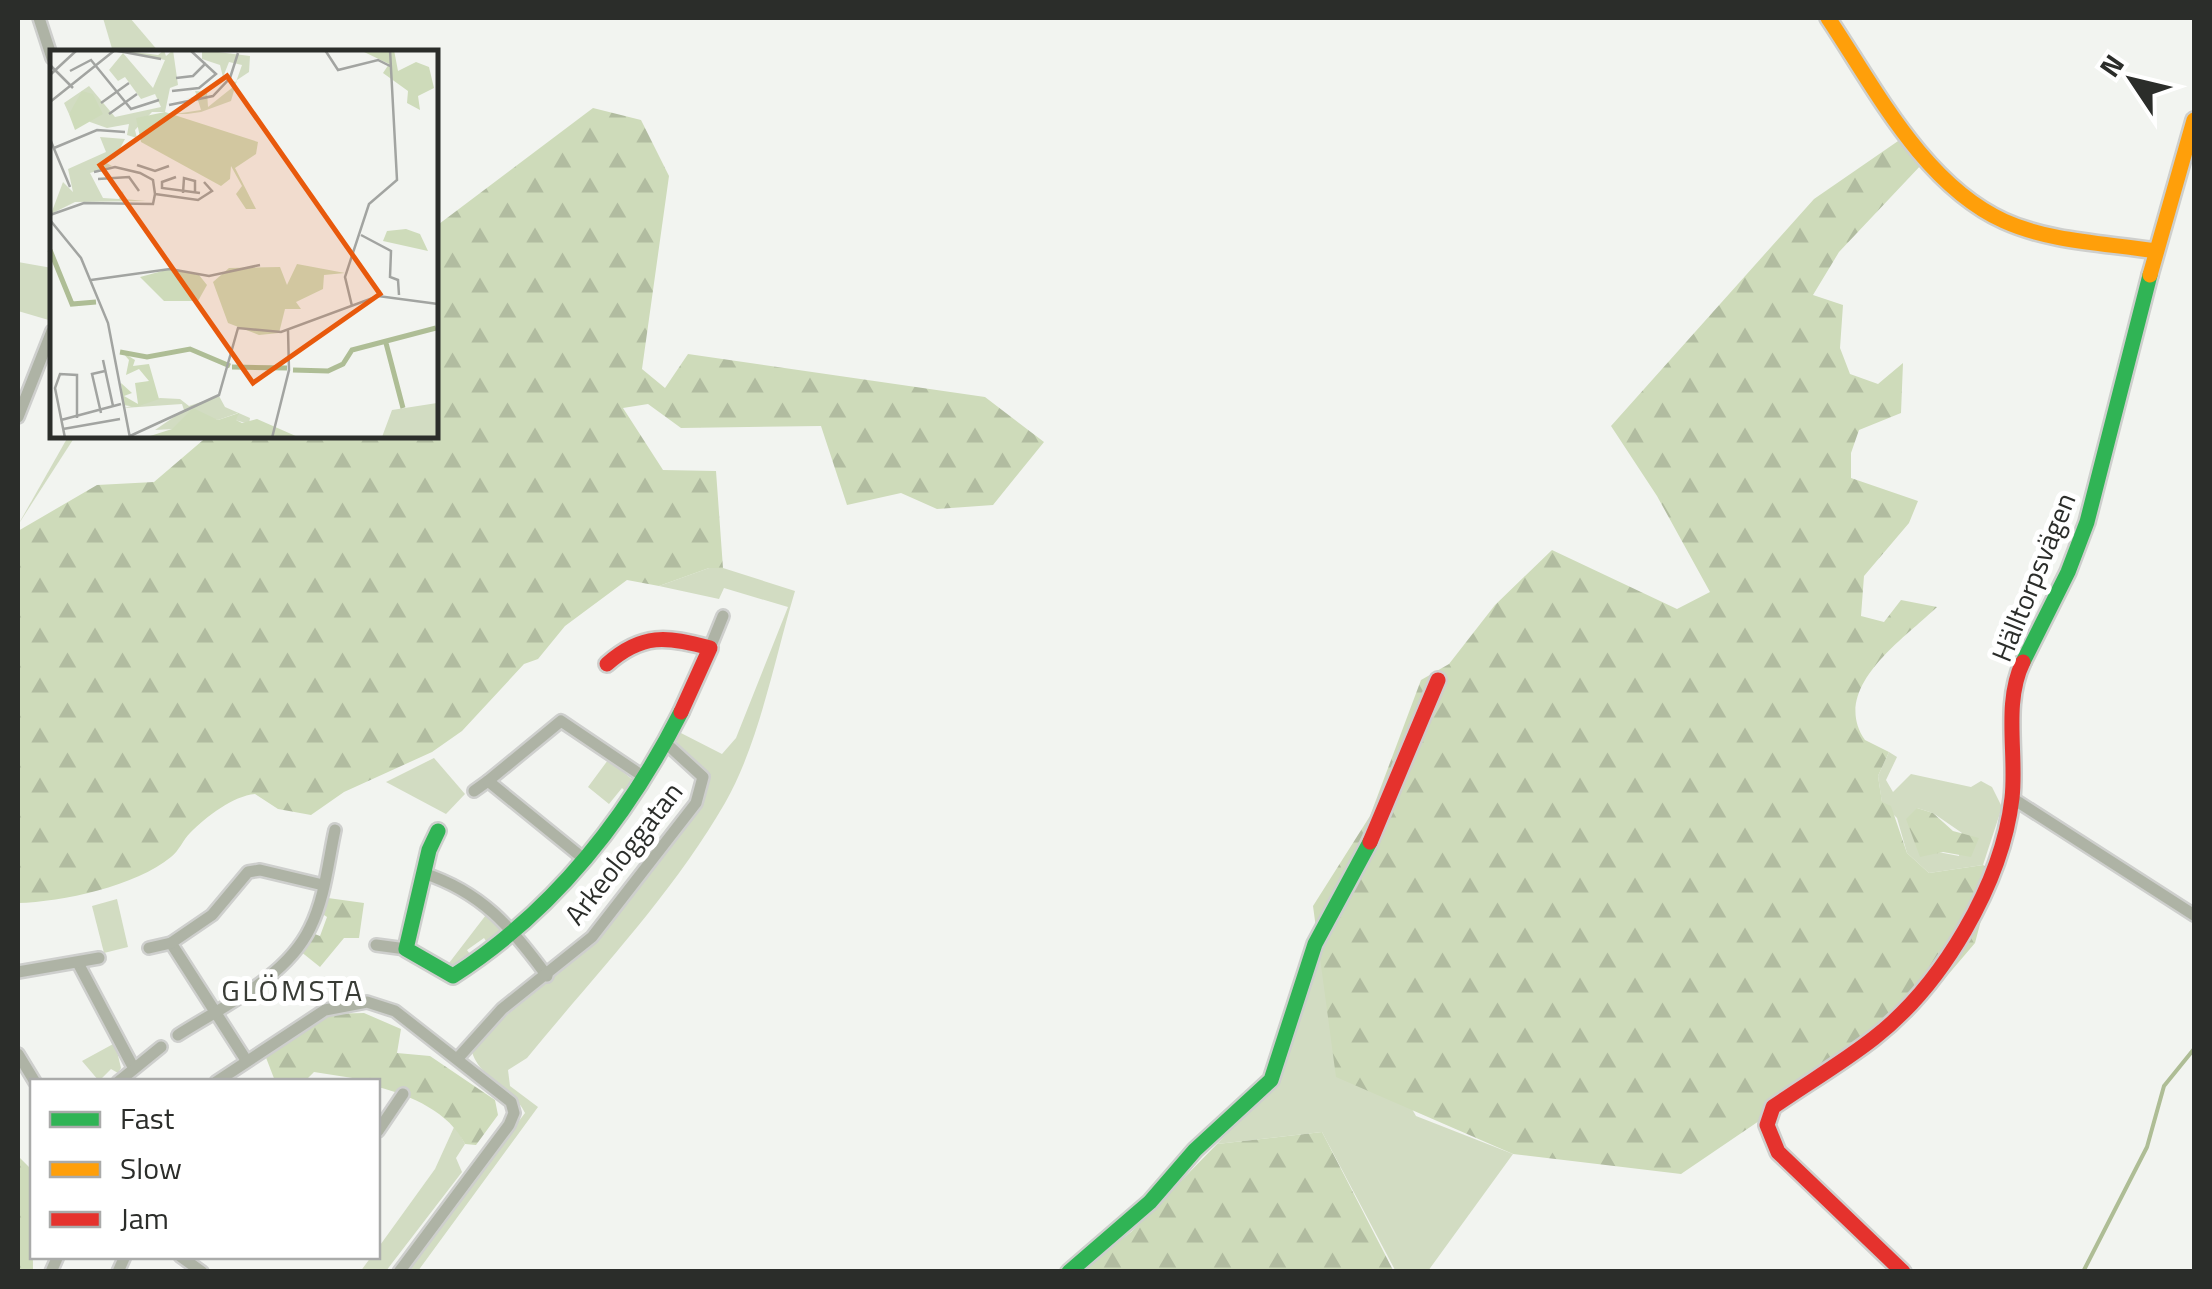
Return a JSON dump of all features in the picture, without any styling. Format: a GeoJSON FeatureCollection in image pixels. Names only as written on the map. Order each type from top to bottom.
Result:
{"type":"FeatureCollection","features":[{"type":"Feature","properties":{"kind":"street"},"geometry":{"type":"LineString","coordinates":[[39,18],[50,52]]}},
{"type":"Feature","properties":{"kind":"street"},"geometry":{"type":"LineString","coordinates":[[1828,18],[1920,149],[1989,213],[2034,230],[2156,251]]}},
{"type":"Feature","properties":{"kind":"street","name":"Hälltorpsvägen"},"geometry":{"type":"LineString","coordinates":[[1903,1272],[1778,1152],[1769,1134],[1769,1116],[1781,1100],[1877,1036],[1950,956],[1997,856],[2012,798],[2011,734],[2019,670],[2087,522],[2156,251],[2194,120]]}},
{"type":"Feature","properties":{"kind":"street"},"geometry":{"type":"LineString","coordinates":[[18,417],[50,335]]}},
{"type":"Feature","properties":{"kind":"street","name":"Arkeologgatan"},"geometry":{"type":"LineString","coordinates":[[458,1058],[502,1009],[548,976],[603,925],[702,793],[705,784],[700,772],[668,745],[723,616]]}},
{"type":"Feature","properties":{"kind":"street"},"geometry":{"type":"LineString","coordinates":[[607,664],[629,644],[646,636],[663,635],[710,648]]}},
{"type":"Feature","properties":{"kind":"street"},"geometry":{"type":"LineString","coordinates":[[1069,1272],[1150,1202],[1195,1150],[1271,1080],[1316,944],[1385,814],[1438,680]]}},
{"type":"Feature","properties":{"kind":"street"},"geometry":{"type":"LineString","coordinates":[[474,792],[561,721],[644,778]]}},
{"type":"Feature","properties":{"kind":"street"},"geometry":{"type":"LineString","coordinates":[[376,944],[406,949],[453,976],[547,902],[584,859],[668,745]]}},
{"type":"Feature","properties":{"kind":"street"},"geometry":{"type":"LineString","coordinates":[[488,781],[584,859]]}},
{"type":"Feature","properties":{"kind":"street"},"geometry":{"type":"LineString","coordinates":[[2012,798],[2194,915]]}},
{"type":"Feature","properties":{"kind":"street"},"geometry":{"type":"LineString","coordinates":[[178,1035],[269,976],[295,951],[310,927],[336,830]]}},
{"type":"Feature","properties":{"kind":"street"},"geometry":{"type":"LineString","coordinates":[[406,949],[423,873],[438,832]]}},
{"type":"Feature","properties":{"kind":"street"},"geometry":{"type":"LineString","coordinates":[[148,948],[171,942],[212,915],[248,872],[260,870],[323,885]]}},
{"type":"Feature","properties":{"kind":"street"},"geometry":{"type":"LineString","coordinates":[[423,873],[475,895],[514,930],[548,976]]}},
{"type":"Feature","properties":{"kind":"street"},"geometry":{"type":"LineString","coordinates":[[171,942],[246,1060]]}},
{"type":"Feature","properties":{"kind":"street"},"geometry":{"type":"LineString","coordinates":[[18,972],[100,958]]}},
{"type":"Feature","properties":{"kind":"street"},"geometry":{"type":"LineString","coordinates":[[78,963],[132,1066]]}},
{"type":"Feature","properties":{"kind":"street"},"geometry":{"type":"LineString","coordinates":[[220,1079],[325,1010],[351,1002],[396,1011],[511,1102],[514,1113],[399,1272]]}},
{"type":"Feature","properties":{"kind":"street"},"geometry":{"type":"LineString","coordinates":[[121,1079],[161,1046]]}},
{"type":"Feature","properties":{"kind":"street"},"geometry":{"type":"LineString","coordinates":[[18,1054],[33,1079]]}},
{"type":"Feature","properties":{"kind":"street"},"geometry":{"type":"LineString","coordinates":[[380,1128],[403,1094]]}},
{"type":"Feature","properties":{"kind":"green space"},"geometry":{"type":"Polygon","coordinates":[[[103,18],[130,18],[157,50],[112,50],[103,18]]]}},
{"type":"Feature","properties":{"kind":"green space"},"geometry":{"type":"Polygon","coordinates":[[[593,108],[641,120],[669,176],[642,369],[665,388],[688,354],[985,397],[1044,442],[993,505],[937,509],[901,493],[847,505],[821,426],[681,428],[648,404],[623,408],[663,470],[716,471],[723,568],[709,568],[659,586],[627,580],[565,626],[538,659],[524,664],[462,731],[432,752],[344,792],[311,815],[278,809],[255,794],[247,796],[212,814],[171,857],[139,876],[77,896],[18,903],[18,531],[97,485],[154,482],[205,438],[438,438],[438,225],[593,108]]]}},
{"type":"Feature","properties":{"kind":"green space"},"geometry":{"type":"Polygon","coordinates":[[[1901,139],[1923,163],[1839,252],[1813,295],[1843,305],[1840,348],[1850,374],[1878,384],[1903,363],[1901,413],[1859,430],[1851,453],[1851,478],[1918,501],[1909,523],[1864,576],[1861,616],[1884,622],[1901,600],[1937,607],[1875,666],[1856,702],[1856,721],[1865,740],[1889,752],[1878,776],[1882,802],[1891,806],[1907,853],[1929,873],[1983,865],[1994,871],[1975,943],[1912,1017],[1681,1174],[1513,1154],[1336,1077],[1313,906],[1370,816],[1421,680],[1449,664],[1495,605],[1552,550],[1677,609],[1710,592],[1657,496],[1611,426],[1814,199],[1901,139]]]}},
{"type":"Feature","properties":{"kind":"green space"},"geometry":{"type":"Polygon","coordinates":[[[18,262],[50,268],[50,320],[18,311],[18,262]]]}},
{"type":"Feature","properties":{"kind":"green space"},"geometry":{"type":"Polygon","coordinates":[[[67,438],[74,438],[18,525],[67,438]]]}},
{"type":"Feature","properties":{"kind":"green space"},"geometry":{"type":"Polygon","coordinates":[[[709,568],[723,568],[795,591],[757,727],[737,780],[704,837],[657,902],[527,1058],[508,1070],[510,1086],[538,1107],[418,1271],[405,1272],[525,1113],[513,1096],[482,1069],[472,1052],[492,1027],[590,948],[706,792],[703,772],[676,748],[677,731],[722,754],[736,738],[788,607],[724,588],[719,599],[659,586],[709,568]]]}},
{"type":"Feature","properties":{"kind":"green space"},"geometry":{"type":"Polygon","coordinates":[[[1889,752],[1897,757],[1886,780],[1893,792],[1911,774],[1971,787],[1981,781],[1992,787],[2002,807],[1983,865],[1929,873],[1907,853],[1897,818],[1882,803],[1878,776],[1889,752]],[[1917,808],[1917,848],[1959,856],[1962,833],[1933,813],[1917,808]]]}},
{"type":"Feature","properties":{"kind":"green space"},"geometry":{"type":"Polygon","coordinates":[[[434,758],[465,794],[446,814],[386,782],[434,758]]]}},
{"type":"Feature","properties":{"kind":"green space"},"geometry":{"type":"Polygon","coordinates":[[[608,760],[633,780],[627,793],[622,788],[609,804],[588,787],[608,760]]]}},
{"type":"Feature","properties":{"kind":"green space"},"geometry":{"type":"Polygon","coordinates":[[[1917,808],[1933,813],[1953,831],[1979,838],[1971,857],[1943,852],[1920,857],[1906,819],[1917,808]]]}},
{"type":"Feature","properties":{"kind":"green space"},"geometry":{"type":"Polygon","coordinates":[[[328,898],[364,903],[359,938],[344,938],[320,967],[300,951],[312,933],[320,936],[327,917],[321,913],[328,898]]]}},
{"type":"Feature","properties":{"kind":"green space"},"geometry":{"type":"Polygon","coordinates":[[[117,899],[128,947],[104,953],[92,906],[117,899]]]}},
{"type":"Feature","properties":{"kind":"green space"},"geometry":{"type":"Polygon","coordinates":[[[489,911],[503,927],[489,945],[484,938],[467,950],[472,957],[454,969],[446,967],[489,911]]]}},
{"type":"Feature","properties":{"kind":"green space"},"geometry":{"type":"Polygon","coordinates":[[[1319,946],[1416,1116],[1513,1154],[1428,1271],[1395,1270],[1322,1132],[1217,1144],[1281,1076],[1319,946]]]}},
{"type":"Feature","properties":{"kind":"green space"},"geometry":{"type":"Polygon","coordinates":[[[364,1013],[401,1029],[397,1053],[430,1056],[495,1100],[498,1115],[476,1145],[465,1144],[439,1114],[404,1095],[380,1088],[380,1079],[314,1072],[307,1079],[274,1079],[265,1055],[328,1014],[364,1013]]]}},
{"type":"Feature","properties":{"kind":"green space"},"geometry":{"type":"Polygon","coordinates":[[[115,1043],[121,1068],[118,1073],[111,1069],[97,1079],[82,1061],[115,1043]]]}},
{"type":"Feature","properties":{"kind":"green space"},"geometry":{"type":"Polygon","coordinates":[[[455,1125],[465,1144],[456,1158],[462,1172],[386,1271],[360,1272],[370,1259],[380,1259],[380,1245],[435,1169],[455,1125]]]}},
{"type":"Feature","properties":{"kind":"green space"},"geometry":{"type":"Polygon","coordinates":[[[1322,1132],[1394,1272],[1078,1272],[1131,1232],[1217,1144],[1322,1132]]]}},
{"type":"Feature","properties":{"kind":"green space"},"geometry":{"type":"Polygon","coordinates":[[[18,1156],[30,1168],[33,1271],[18,1271],[18,1156]]]}},
{"type":"Feature","properties":{"kind":"waterway"},"geometry":{"type":"LineString","coordinates":[[2083,1272],[2147,1147],[2164,1086],[2194,1049]]}},
{"type":"Feature","properties":{"kind":"traffic: fast"},"geometry":{"type":"LineString","coordinates":[[2023,662],[2068,572],[2087,522],[2150,275]]}},
{"type":"Feature","properties":{"kind":"traffic: fast"},"geometry":{"type":"LineString","coordinates":[[438,831],[429,850],[406,949],[453,976],[524,922],[585,859],[637,789],[681,712]]}},
{"type":"Feature","properties":{"kind":"traffic: fast"},"geometry":{"type":"LineString","coordinates":[[1069,1272],[1150,1202],[1195,1150],[1271,1080],[1315,944],[1370,842]]}},
{"type":"Feature","properties":{"kind":"traffic: slow"},"geometry":{"type":"LineString","coordinates":[[1828,18],[1903,132],[1949,184],[1975,205],[2004,221],[2040,233],[2156,251]]}},
{"type":"Feature","properties":{"kind":"traffic: slow"},"geometry":{"type":"LineString","coordinates":[[2150,275],[2194,120]]}},
{"type":"Feature","properties":{"kind":"traffic: jam"},"geometry":{"type":"LineString","coordinates":[[607,664],[632,647],[656,640],[710,648],[681,712]]}},
{"type":"Feature","properties":{"kind":"traffic: jam"},"geometry":{"type":"LineString","coordinates":[[1903,1272],[1778,1152],[1767,1125],[1773,1107],[1862,1047],[1899,1016],[1923,990],[1965,930],[1982,898],[2006,831],[2013,781],[2014,694],[2023,662]]}},
{"type":"Feature","properties":{"kind":"traffic: jam"},"geometry":{"type":"LineString","coordinates":[[1370,842],[1438,680]]}},
{"type":"Feature","properties":{"kind":"district","name":"GLÖMSTA"},"geometry":{"type":"Point","coordinates":[293,990]}}]}
